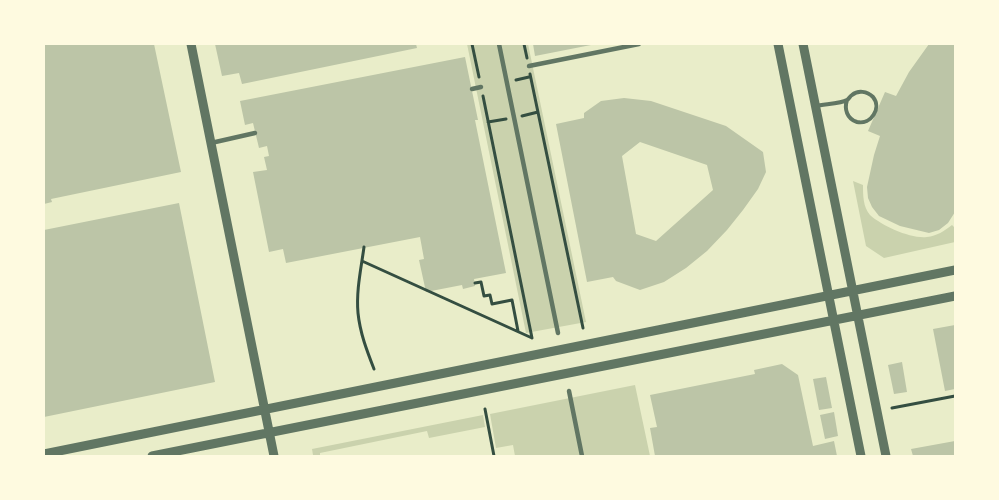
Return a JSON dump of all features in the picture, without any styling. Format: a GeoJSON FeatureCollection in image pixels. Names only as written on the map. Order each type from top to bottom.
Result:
{"type":"FeatureCollection","features":[{"type":"Feature","properties":{"kind":"street"},"geometry":{"type":"LineString","coordinates":[[191,44],[274,456]]}},
{"type":"Feature","properties":{"kind":"street"},"geometry":{"type":"LineString","coordinates":[[500,44],[558,333]]}},
{"type":"Feature","properties":{"kind":"street"},"geometry":{"type":"LineString","coordinates":[[529,66],[639,44]]}},
{"type":"Feature","properties":{"kind":"street"},"geometry":{"type":"LineString","coordinates":[[778,44],[861,456]]}},
{"type":"Feature","properties":{"kind":"street"},"geometry":{"type":"LineString","coordinates":[[803,44],[886,456]]}},
{"type":"Feature","properties":{"kind":"street"},"geometry":{"type":"LineString","coordinates":[[472,89],[481,87]]}},
{"type":"Feature","properties":{"kind":"street"},"geometry":{"type":"LineString","coordinates":[[211,143],[255,133]]}},
{"type":"Feature","properties":{"kind":"street"},"geometry":{"type":"LineString","coordinates":[[44,454],[955,270]]}},
{"type":"Feature","properties":{"kind":"street"},"geometry":{"type":"LineString","coordinates":[[152,456],[955,296]]}},
{"type":"Feature","properties":{"kind":"street"},"geometry":{"type":"LineString","coordinates":[[569,392],[582,456]]}},
{"type":"Feature","properties":{"kind":"lane"},"geometry":{"type":"LineString","coordinates":[[816,106],[847,100],[854,93],[868,93],[872,96],[876,106],[874,115],[870,119],[861,122],[851,119],[846,110],[847,100]]}},
{"type":"Feature","properties":{"kind":"path"},"geometry":{"type":"LineString","coordinates":[[362,260],[532,338],[472,44]]}},
{"type":"Feature","properties":{"kind":"path"},"geometry":{"type":"LineString","coordinates":[[524,44],[583,328]]}},
{"type":"Feature","properties":{"kind":"path"},"geometry":{"type":"LineString","coordinates":[[364,247],[359,280],[358,313],[364,342],[374,369]]}},
{"type":"Feature","properties":{"kind":"path"},"geometry":{"type":"LineString","coordinates":[[475,283],[482,282],[484,296],[490,295],[492,304],[512,300],[518,332]]}},
{"type":"Feature","properties":{"kind":"path"},"geometry":{"type":"LineString","coordinates":[[892,408],[955,396]]}},
{"type":"Feature","properties":{"kind":"path"},"geometry":{"type":"LineString","coordinates":[[485,409],[494,456]]}},
{"type":"Feature","properties":{"kind":"green space"},"geometry":{"type":"Polygon","coordinates":[[[467,44],[528,44],[586,322],[526,333],[467,44]]]}},
{"type":"Feature","properties":{"kind":"green space"},"geometry":{"type":"Polygon","coordinates":[[[853,181],[863,185],[863,197],[866,208],[870,215],[882,223],[905,234],[920,237],[937,234],[952,225],[955,228],[955,242],[884,258],[866,246],[853,181]]]}},
{"type":"Feature","properties":{"kind":"green space"},"geometry":{"type":"Polygon","coordinates":[[[635,385],[650,456],[515,456],[513,445],[496,448],[490,414],[635,385]]]}},
{"type":"Feature","properties":{"kind":"green space"},"geometry":{"type":"Polygon","coordinates":[[[483,415],[485,427],[429,438],[427,431],[320,453],[320,456],[313,455],[312,449],[483,415]]]}},
{"type":"Feature","properties":{"kind":"building"},"geometry":{"type":"Polygon","coordinates":[[[44,44],[154,44],[181,172],[51,199],[52,202],[44,204],[44,44]]]}},
{"type":"Feature","properties":{"kind":"building"},"geometry":{"type":"Polygon","coordinates":[[[215,44],[416,44],[417,48],[242,84],[239,73],[222,76],[215,44]]]}},
{"type":"Feature","properties":{"kind":"building"},"geometry":{"type":"Polygon","coordinates":[[[533,44],[590,44],[591,45],[535,56],[533,44]]]}},
{"type":"Feature","properties":{"kind":"building"},"geometry":{"type":"Polygon","coordinates":[[[929,44],[955,44],[955,212],[948,223],[939,230],[929,233],[900,226],[879,216],[868,198],[867,187],[880,136],[868,131],[885,92],[896,96],[909,72],[929,44]]]}},
{"type":"Feature","properties":{"kind":"building"},"geometry":{"type":"Polygon","coordinates":[[[465,57],[478,120],[475,120],[506,273],[474,279],[475,286],[463,289],[462,285],[426,292],[419,260],[424,259],[420,237],[286,263],[283,249],[269,252],[253,172],[267,170],[264,157],[269,156],[267,146],[259,148],[253,123],[245,125],[240,101],[465,57]]]}},
{"type":"Feature","properties":{"kind":"building"},"geometry":{"type":"Polygon","coordinates":[[[624,98],[651,101],[726,126],[763,152],[766,172],[758,189],[727,230],[707,251],[686,268],[664,282],[640,290],[616,281],[613,277],[587,282],[556,124],[584,118],[584,113],[601,101],[624,98]],[[640,142],[622,156],[636,234],[656,241],[713,190],[707,165],[640,142]]]}},
{"type":"Feature","properties":{"kind":"building"},"geometry":{"type":"Polygon","coordinates":[[[179,203],[215,382],[44,417],[44,230],[179,203]]]}},
{"type":"Feature","properties":{"kind":"building"},"geometry":{"type":"Polygon","coordinates":[[[955,325],[955,389],[945,391],[933,329],[955,325]]]}},
{"type":"Feature","properties":{"kind":"building"},"geometry":{"type":"Polygon","coordinates":[[[902,362],[907,392],[894,394],[888,365],[902,362]]]}},
{"type":"Feature","properties":{"kind":"building"},"geometry":{"type":"Polygon","coordinates":[[[782,364],[798,375],[813,446],[834,441],[837,456],[655,456],[650,428],[657,427],[650,395],[755,374],[754,370],[782,364]]]}},
{"type":"Feature","properties":{"kind":"building"},"geometry":{"type":"Polygon","coordinates":[[[826,377],[832,408],[819,410],[813,379],[826,377]]]}},
{"type":"Feature","properties":{"kind":"building"},"geometry":{"type":"Polygon","coordinates":[[[834,412],[838,436],[825,439],[820,415],[834,412]]]}},
{"type":"Feature","properties":{"kind":"building"},"geometry":{"type":"Polygon","coordinates":[[[955,441],[955,456],[913,456],[911,449],[955,441]]]}}]}
